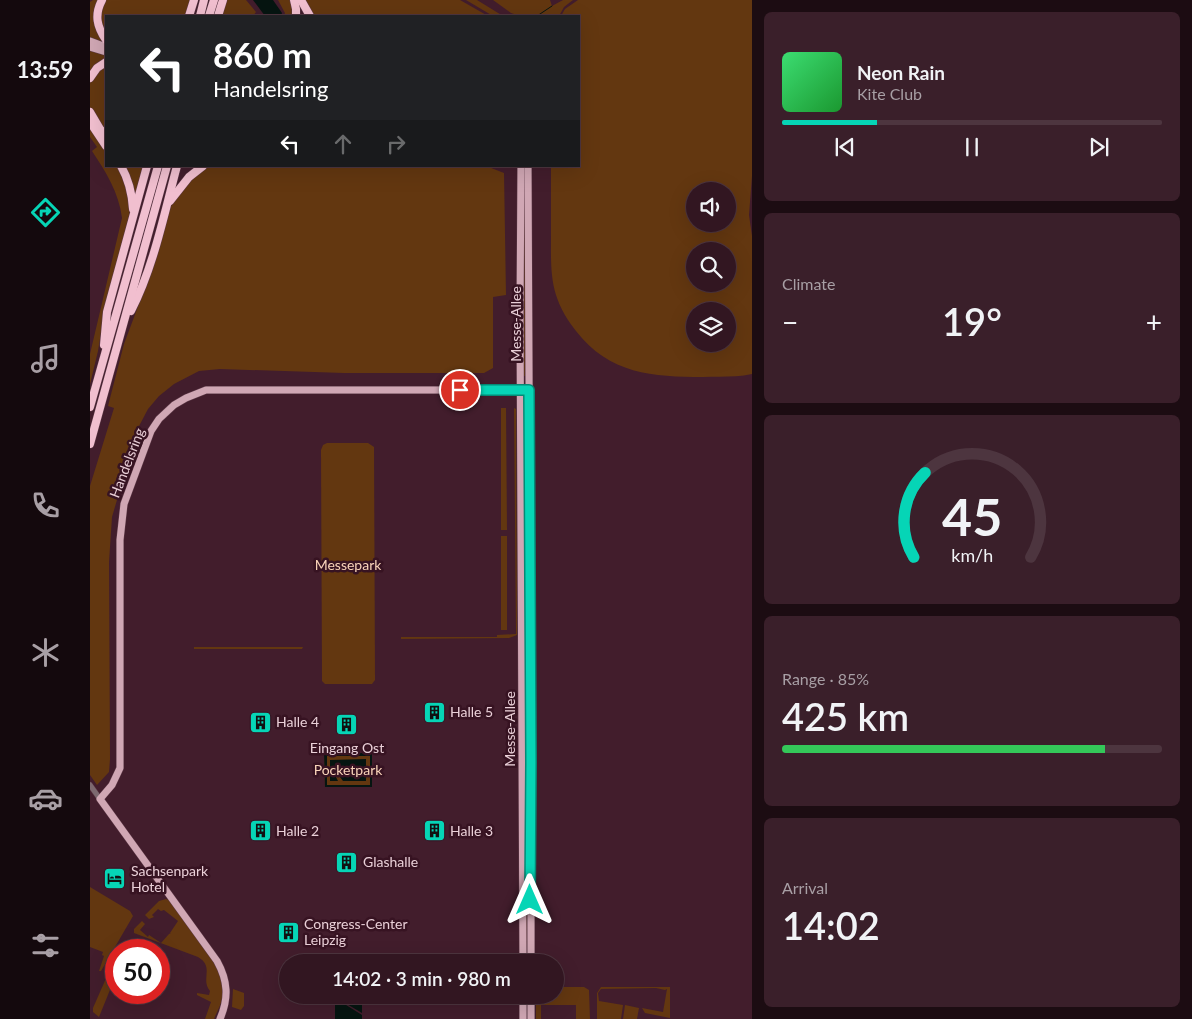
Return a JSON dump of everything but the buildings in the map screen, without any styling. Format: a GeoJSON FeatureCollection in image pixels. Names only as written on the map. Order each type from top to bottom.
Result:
{"type":"FeatureCollection","features":[{"type":"Feature","properties":{"kind":"highway"},"geometry":{"type":"LineString","coordinates":[[102,0],[98,6],[97,20],[98,28],[105,38]]}},
{"type":"Feature","properties":{"kind":"highway"},"geometry":{"type":"LineString","coordinates":[[189,15],[194,0]]}},
{"type":"Feature","properties":{"kind":"highway"},"geometry":{"type":"LineString","coordinates":[[200,15],[204,0]]}},
{"type":"Feature","properties":{"kind":"highway"},"geometry":{"type":"LineString","coordinates":[[209,15],[214,0]]}},
{"type":"Feature","properties":{"kind":"highway"},"geometry":{"type":"LineString","coordinates":[[218,15],[223,0]]}},
{"type":"Feature","properties":{"kind":"highway"},"geometry":{"type":"LineString","coordinates":[[294,0],[296,15]]}},
{"type":"Feature","properties":{"kind":"highway"},"geometry":{"type":"LineString","coordinates":[[301,0],[309,15]]}},
{"type":"Feature","properties":{"kind":"highway"},"geometry":{"type":"LineString","coordinates":[[90,78],[97,68],[105,63]]}},
{"type":"Feature","properties":{"kind":"highway"},"geometry":{"type":"LineString","coordinates":[[90,112],[105,134]]}},
{"type":"Feature","properties":{"kind":"highway"},"geometry":{"type":"LineString","coordinates":[[90,122],[105,144]]}},
{"type":"Feature","properties":{"kind":"highway"},"geometry":{"type":"LineString","coordinates":[[122,167],[127,177],[132,195],[134,216]]}},
{"type":"Feature","properties":{"kind":"highway"},"geometry":{"type":"LineString","coordinates":[[103,360],[107,312],[147,167]]}},
{"type":"Feature","properties":{"kind":"highway"},"geometry":{"type":"LineString","coordinates":[[90,407],[158,167]]}},
{"type":"Feature","properties":{"kind":"highway"},"geometry":{"type":"LineString","coordinates":[[90,444],[167,167]]}},
{"type":"Feature","properties":{"kind":"highway"},"geometry":{"type":"LineString","coordinates":[[124,323],[146,277],[177,167]]}},
{"type":"Feature","properties":{"kind":"highway"},"geometry":{"type":"LineString","coordinates":[[166,206],[179,187],[202,167]]}},
{"type":"Feature","properties":{"kind":"main road"},"geometry":{"type":"LineString","coordinates":[[90,42],[105,47]]}},
{"type":"Feature","properties":{"kind":"main road"},"geometry":{"type":"LineString","coordinates":[[90,48],[105,52]]}},
{"type":"Feature","properties":{"kind":"main road","name":"Messe-Allee"},"geometry":{"type":"LineString","coordinates":[[521,167],[523,954]]}},
{"type":"Feature","properties":{"kind":"main road","name":"Messe-Allee"},"geometry":{"type":"LineString","coordinates":[[528,167],[531,643],[530,954]]}},
{"type":"Feature","properties":{"kind":"main road","name":"Handelsring"},"geometry":{"type":"LineString","coordinates":[[100,799],[112,785],[120,768],[120,540],[124,504],[146,443],[159,419],[166,411],[186,398],[206,390],[529,390]]}},
{"type":"Feature","properties":{"kind":"main road"},"geometry":{"type":"LineString","coordinates":[[100,799],[224,973],[227,986],[226,998],[220,1019]]}},
{"type":"Feature","properties":{"kind":"main road"},"geometry":{"type":"LineString","coordinates":[[523,1004],[524,1019]]}},
{"type":"Feature","properties":{"kind":"main road"},"geometry":{"type":"LineString","coordinates":[[531,1004],[531,1019]]}},
{"type":"Feature","properties":{"kind":"street"},"geometry":{"type":"LineString","coordinates":[[90,785],[100,799]]}},
{"type":"Feature","properties":{"kind":"green space"},"geometry":{"type":"Polygon","coordinates":[[[100,0],[96,9],[105,45],[90,40],[90,2],[100,0]]]}},
{"type":"Feature","properties":{"kind":"green space"},"geometry":{"type":"Polygon","coordinates":[[[103,0],[190,0],[186,15],[105,15],[105,36],[99,23],[103,0]]]}},
{"type":"Feature","properties":{"kind":"green space"},"geometry":{"type":"Polygon","coordinates":[[[226,0],[246,0],[256,12],[254,15],[222,15],[226,0]]]}},
{"type":"Feature","properties":{"kind":"green space"},"geometry":{"type":"Polygon","coordinates":[[[278,0],[293,0],[295,15],[284,15],[278,0]]]}},
{"type":"Feature","properties":{"kind":"green space"},"geometry":{"type":"Polygon","coordinates":[[[303,0],[460,0],[486,15],[311,15],[303,0]]]}},
{"type":"Feature","properties":{"kind":"green space"},"geometry":{"type":"Polygon","coordinates":[[[466,0],[477,0],[501,15],[491,15],[466,0]]]}},
{"type":"Feature","properties":{"kind":"green space"},"geometry":{"type":"Polygon","coordinates":[[[493,0],[550,0],[552,6],[563,0],[573,0],[564,7],[560,15],[514,15],[493,0]]]}},
{"type":"Feature","properties":{"kind":"green space"},"geometry":{"type":"Polygon","coordinates":[[[578,0],[752,0],[752,176],[749,215],[752,236],[752,374],[685,377],[650,374],[633,370],[603,356],[589,345],[567,319],[562,309],[554,288],[552,273],[551,167],[580,167],[580,15],[562,15],[565,9],[578,0]]]}},
{"type":"Feature","properties":{"kind":"green space"},"geometry":{"type":"Polygon","coordinates":[[[90,50],[105,55],[105,60],[90,73],[90,50]]]}},
{"type":"Feature","properties":{"kind":"green space"},"geometry":{"type":"Polygon","coordinates":[[[105,65],[105,130],[90,108],[90,82],[105,65]]]}},
{"type":"Feature","properties":{"kind":"green space"},"geometry":{"type":"Polygon","coordinates":[[[90,126],[105,147],[105,167],[120,167],[131,204],[104,314],[90,384],[90,354],[122,218],[115,191],[92,151],[97,147],[90,137],[90,126]]]}},
{"type":"Feature","properties":{"kind":"green space"},"geometry":{"type":"Polygon","coordinates":[[[124,167],[145,167],[135,202],[124,167]]]}},
{"type":"Feature","properties":{"kind":"green space"},"geometry":{"type":"Polygon","coordinates":[[[206,167],[489,167],[504,173],[506,295],[493,297],[493,368],[484,373],[344,373],[220,369],[199,371],[174,384],[159,396],[148,409],[138,428],[112,517],[109,562],[110,759],[109,772],[97,785],[90,775],[90,486],[114,408],[108,406],[124,344],[149,277],[166,218],[173,201],[181,189],[206,167]]]}},
{"type":"Feature","properties":{"kind":"green space"},"geometry":{"type":"Polygon","coordinates":[[[523,167],[525,167],[527,376],[524,376],[522,320],[523,167]]]}},
{"type":"Feature","properties":{"kind":"green space"},"geometry":{"type":"Polygon","coordinates":[[[501,408],[506,408],[507,530],[501,530],[501,408]]]}},
{"type":"Feature","properties":{"kind":"green space"},"geometry":{"type":"Polygon","coordinates":[[[514,408],[516,409],[517,635],[509,638],[401,639],[401,637],[497,637],[497,635],[516,634],[514,408]]]}},
{"type":"Feature","properties":{"kind":"green space","name":"Messepark"},"geometry":{"type":"Polygon","coordinates":[[[327,443],[368,443],[374,447],[375,680],[372,684],[325,684],[322,681],[321,450],[323,445],[327,443]]]}},
{"type":"Feature","properties":{"kind":"green space"},"geometry":{"type":"Polygon","coordinates":[[[524,456],[527,489],[529,630],[526,630],[524,456]]]}},
{"type":"Feature","properties":{"kind":"green space"},"geometry":{"type":"Polygon","coordinates":[[[501,536],[507,536],[507,630],[501,630],[501,536]]]}},
{"type":"Feature","properties":{"kind":"green space"},"geometry":{"type":"Polygon","coordinates":[[[194,647],[303,647],[302,649],[194,649],[194,647]]]}},
{"type":"Feature","properties":{"kind":"green space"},"geometry":{"type":"Polygon","coordinates":[[[524,709],[527,709],[529,784],[528,954],[525,912],[524,709]]]}},
{"type":"Feature","properties":{"kind":"green space","name":"Pocketpark"},"geometry":{"type":"Polygon","coordinates":[[[324,753],[372,753],[372,787],[325,787],[324,753]]]}},
{"type":"Feature","properties":{"kind":"green space"},"geometry":{"type":"Polygon","coordinates":[[[90,887],[130,911],[133,916],[120,939],[105,939],[105,964],[101,971],[99,971],[104,956],[102,955],[103,952],[90,947],[90,887]]]}},
{"type":"Feature","properties":{"kind":"green space"},"geometry":{"type":"Polygon","coordinates":[[[169,900],[203,945],[218,970],[223,994],[221,1004],[214,1019],[205,1019],[211,1002],[197,995],[197,993],[209,995],[210,991],[206,982],[206,965],[198,957],[170,946],[170,939],[165,939],[171,933],[178,921],[164,910],[158,909],[152,915],[154,917],[149,919],[145,915],[159,901],[169,900]]]}},
{"type":"Feature","properties":{"kind":"green space"},"geometry":{"type":"Polygon","coordinates":[[[142,921],[145,924],[140,930],[148,937],[149,935],[155,939],[150,939],[134,933],[134,929],[142,921]]]}},
{"type":"Feature","properties":{"kind":"green space"},"geometry":{"type":"Polygon","coordinates":[[[105,981],[105,1002],[99,1017],[93,1012],[105,981]]]}},
{"type":"Feature","properties":{"kind":"green space"},"geometry":{"type":"Polygon","coordinates":[[[564,987],[584,987],[589,990],[590,1019],[576,1019],[576,1005],[541,1005],[541,1019],[536,1019],[536,1004],[564,1004],[564,987]]]}},
{"type":"Feature","properties":{"kind":"green space"},"geometry":{"type":"Polygon","coordinates":[[[601,987],[670,987],[670,1018],[645,1013],[642,1008],[663,1012],[667,989],[656,988],[601,989],[598,993],[599,1001],[623,1005],[621,1019],[597,1019],[597,993],[601,987]]]}},
{"type":"Feature","properties":{"kind":"green space"},"geometry":{"type":"Polygon","coordinates":[[[233,989],[244,993],[244,1006],[241,1010],[232,1007],[233,989]]]}},
{"type":"Feature","properties":{"kind":"green space"},"geometry":{"type":"Polygon","coordinates":[[[625,1005],[639,1008],[637,1019],[623,1019],[625,1005]]]}},
{"type":"Feature","properties":{"kind":"shaded area"},"geometry":{"type":"Polygon","coordinates":[[[253,0],[273,0],[282,13],[281,15],[264,15],[253,0]]]}},
{"type":"Feature","properties":{"kind":"shaded area"},"geometry":{"type":"Polygon","coordinates":[[[324,753],[372,753],[372,787],[325,787],[324,753]],[[327,756],[327,785],[370,785],[370,756],[327,756]]]}},
{"type":"Feature","properties":{"kind":"shaded area"},"geometry":{"type":"Polygon","coordinates":[[[366,759],[366,781],[343,781],[337,773],[335,775],[338,781],[330,781],[330,760],[366,759]]]}},
{"type":"Feature","properties":{"kind":"shaded area"},"geometry":{"type":"Polygon","coordinates":[[[335,1004],[345,1004],[362,1015],[362,1019],[335,1019],[335,1004]]]}},
{"type":"Feature","properties":{"kind":"shaded area"},"geometry":{"type":"Polygon","coordinates":[[[347,1004],[362,1004],[362,1013],[347,1004]]]}},
{"type":"Feature","properties":{"kind":"waterway"},"geometry":{"type":"LineString","coordinates":[[538,15],[552,6]]}},
{"type":"Feature","properties":{"kind":"place","name":"Halle 5"},"geometry":{"type":"Point","coordinates":[434,712]}},
{"type":"Feature","properties":{"kind":"place","name":"Halle 4"},"geometry":{"type":"Point","coordinates":[260,722]}},
{"type":"Feature","properties":{"kind":"place","name":"Eingang Ost"},"geometry":{"type":"Point","coordinates":[347,725]}},
{"type":"Feature","properties":{"kind":"place","name":"Halle 2"},"geometry":{"type":"Point","coordinates":[260,831]}},
{"type":"Feature","properties":{"kind":"place","name":"Halle 3"},"geometry":{"type":"Point","coordinates":[434,831]}},
{"type":"Feature","properties":{"kind":"place","name":"Glashalle"},"geometry":{"type":"Point","coordinates":[347,862]}},
{"type":"Feature","properties":{"kind":"place","name":"Sachsenpark Hotel"},"geometry":{"type":"Point","coordinates":[115,879]}},
{"type":"Feature","properties":{"kind":"place","name":"Congress-Center Leipzig"},"geometry":{"type":"Point","coordinates":[288,932]}},
{"type":"Feature","properties":{"kind":"route"},"geometry":{"type":"LineString","coordinates":[[460,390],[529,390],[531,621],[530,900]]}}]}
